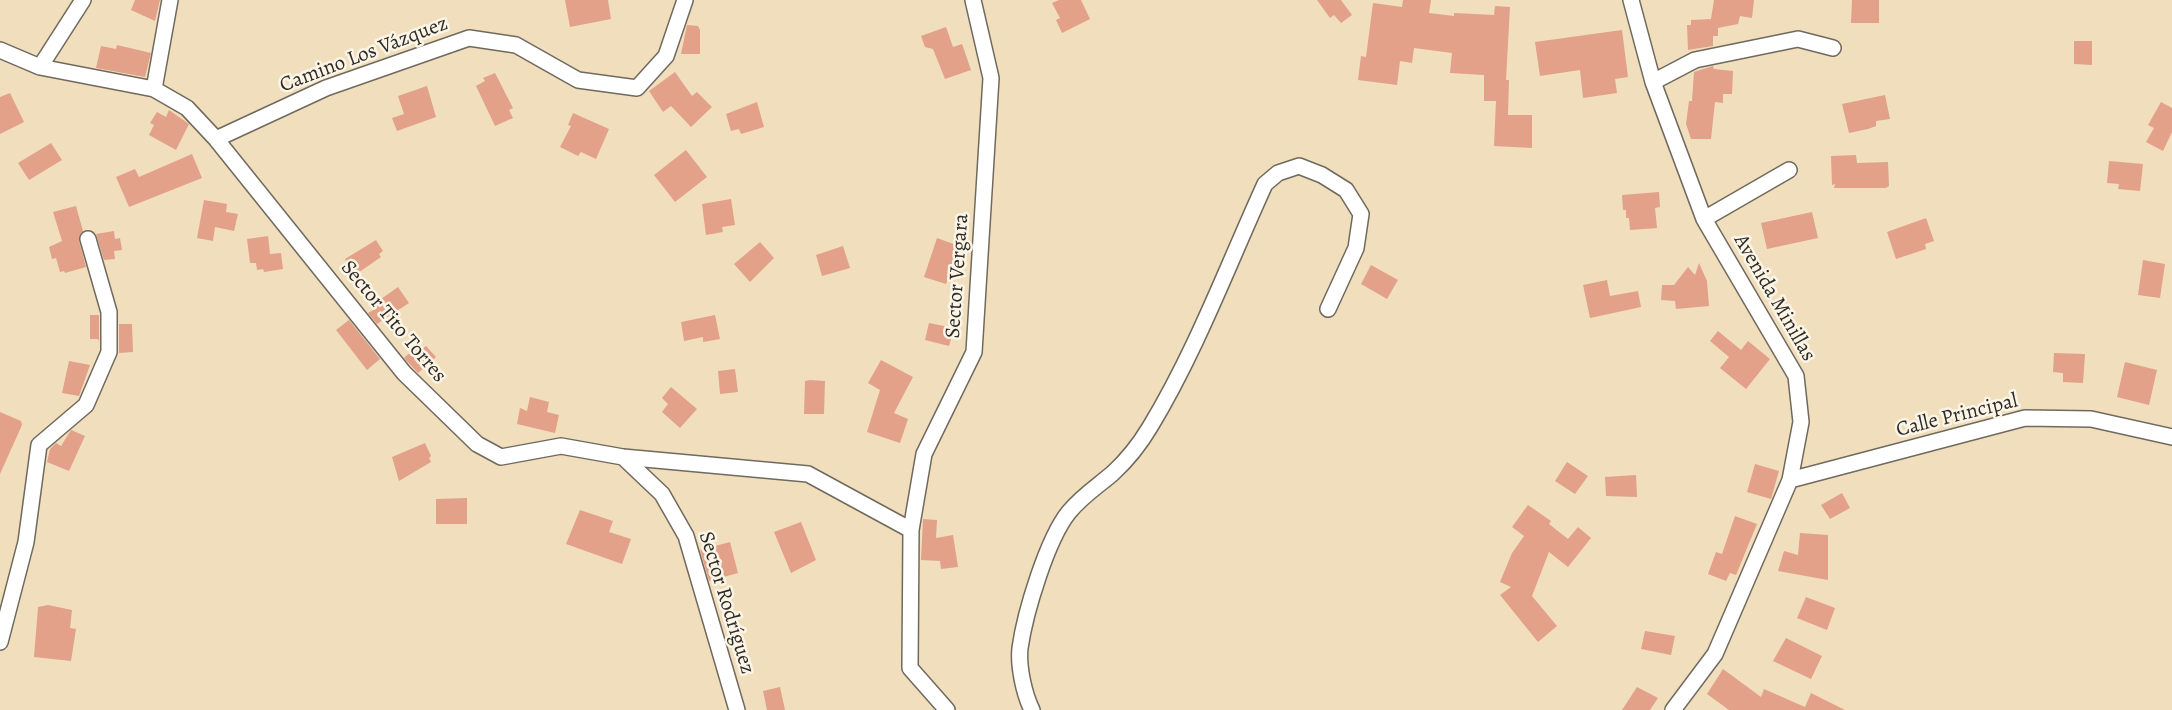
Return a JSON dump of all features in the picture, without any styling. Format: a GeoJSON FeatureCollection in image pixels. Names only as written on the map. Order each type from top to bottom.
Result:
{"type":"FeatureCollection","features":[{"type":"Feature","properties":{"kind":"street"},"geometry":{"type":"LineString","coordinates":[[40,67],[83,0]]}},
{"type":"Feature","properties":{"kind":"street"},"geometry":{"type":"LineString","coordinates":[[153,89],[170,0]]}},
{"type":"Feature","properties":{"kind":"street","name":"Camino Los Vázquez"},"geometry":{"type":"LineString","coordinates":[[216,138],[326,88],[469,38],[516,45],[578,80],[637,88],[666,56],[685,0]]}},
{"type":"Feature","properties":{"kind":"street","name":"Sector Vergara"},"geometry":{"type":"LineString","coordinates":[[947,710],[910,668],[911,530],[924,454],[974,352],[991,78],[973,0]]}},
{"type":"Feature","properties":{"kind":"street","name":"Avenida Minillas"},"geometry":{"type":"LineString","coordinates":[[1630,0],[1653,82],[1704,219],[1796,376],[1801,422],[1790,480],[1715,654],[1673,710]]}},
{"type":"Feature","properties":{"kind":"street"},"geometry":{"type":"LineString","coordinates":[[1653,82],[1695,60],[1798,39],[1833,48]]}},
{"type":"Feature","properties":{"kind":"street","name":"Sector Tito Torres"},"geometry":{"type":"LineString","coordinates":[[0,50],[40,67],[153,89],[187,108],[216,138],[404,373],[477,444],[501,456],[561,446],[623,457],[808,474],[911,530]]}},
{"type":"Feature","properties":{"kind":"street"},"geometry":{"type":"LineString","coordinates":[[1032,710],[1027,700],[1020,650],[1030,607],[1055,538],[1067,514],[1086,493],[1114,472],[1149,429],[1179,374],[1265,184],[1278,172],[1299,166],[1322,175],[1346,190],[1361,214],[1356,248],[1328,309]]}},
{"type":"Feature","properties":{"kind":"street"},"geometry":{"type":"LineString","coordinates":[[1704,219],[1789,170]]}},
{"type":"Feature","properties":{"kind":"street"},"geometry":{"type":"LineString","coordinates":[[0,642],[26,542],[39,445],[86,405],[109,351],[109,312],[88,239]]}},
{"type":"Feature","properties":{"kind":"street","name":"Calle Principal"},"geometry":{"type":"LineString","coordinates":[[1790,480],[2025,418],[2091,419],[2172,436]]}},
{"type":"Feature","properties":{"kind":"street","name":"Sector Rodríguez"},"geometry":{"type":"LineString","coordinates":[[623,457],[662,495],[686,536],[737,710]]}},
{"type":"Feature","properties":{"kind":"building"},"geometry":{"type":"Polygon","coordinates":[[[135,0],[160,0],[155,21],[131,10],[135,0]]]}},
{"type":"Feature","properties":{"kind":"building"},"geometry":{"type":"Polygon","coordinates":[[[565,0],[608,0],[611,19],[570,27],[565,0]]]}},
{"type":"Feature","properties":{"kind":"building"},"geometry":{"type":"Polygon","coordinates":[[[1059,0],[1081,0],[1090,19],[1062,33],[1056,20],[1060,18],[1052,3],[1059,0]]]}},
{"type":"Feature","properties":{"kind":"building"},"geometry":{"type":"Polygon","coordinates":[[[1317,0],[1341,0],[1352,15],[1341,23],[1334,15],[1330,18],[1317,0]]]}},
{"type":"Feature","properties":{"kind":"building"},"geometry":{"type":"Polygon","coordinates":[[[1403,0],[1431,0],[1429,13],[1454,16],[1454,13],[1494,15],[1495,6],[1510,7],[1506,80],[1509,80],[1508,115],[1532,115],[1532,148],[1494,146],[1496,101],[1484,101],[1484,75],[1450,73],[1452,53],[1414,48],[1412,63],[1400,61],[1397,85],[1358,80],[1361,56],[1366,57],[1373,3],[1402,7],[1403,0]]]}},
{"type":"Feature","properties":{"kind":"building"},"geometry":{"type":"Polygon","coordinates":[[[1714,0],[1754,0],[1752,18],[1740,16],[1738,24],[1718,28],[1718,36],[1713,36],[1713,46],[1688,50],[1687,25],[1691,25],[1691,20],[1711,19],[1714,0]]]}},
{"type":"Feature","properties":{"kind":"building"},"geometry":{"type":"Polygon","coordinates":[[[1852,0],[1879,0],[1879,23],[1851,23],[1852,0]]]}},
{"type":"Feature","properties":{"kind":"building"},"geometry":{"type":"Polygon","coordinates":[[[687,25],[698,26],[700,30],[700,54],[681,54],[687,25]]]}},
{"type":"Feature","properties":{"kind":"building"},"geometry":{"type":"Polygon","coordinates":[[[946,27],[953,47],[962,44],[971,70],[945,79],[933,49],[925,47],[921,36],[946,27]]]}},
{"type":"Feature","properties":{"kind":"building"},"geometry":{"type":"Polygon","coordinates":[[[1622,30],[1628,77],[1615,79],[1617,93],[1583,98],[1580,70],[1540,76],[1535,42],[1622,30]]]}},
{"type":"Feature","properties":{"kind":"building"},"geometry":{"type":"Polygon","coordinates":[[[2074,41],[2092,41],[2092,65],[2074,64],[2074,41]]]}},
{"type":"Feature","properties":{"kind":"building"},"geometry":{"type":"Polygon","coordinates":[[[117,45],[151,53],[145,77],[96,68],[101,46],[116,49],[117,45]]]}},
{"type":"Feature","properties":{"kind":"building"},"geometry":{"type":"Polygon","coordinates":[[[1713,66],[1714,69],[1733,71],[1732,94],[1723,94],[1723,103],[1715,102],[1711,139],[1691,139],[1686,124],[1689,101],[1692,101],[1694,72],[1713,66]]]}},
{"type":"Feature","properties":{"kind":"building"},"geometry":{"type":"Polygon","coordinates":[[[675,72],[692,96],[697,92],[712,107],[691,127],[671,106],[663,112],[649,91],[675,72]]]}},
{"type":"Feature","properties":{"kind":"building"},"geometry":{"type":"Polygon","coordinates":[[[495,73],[513,108],[509,110],[513,118],[495,126],[476,86],[485,81],[483,78],[495,73]]]}},
{"type":"Feature","properties":{"kind":"building"},"geometry":{"type":"Polygon","coordinates":[[[427,86],[436,117],[397,131],[392,118],[404,114],[398,96],[427,86]]]}},
{"type":"Feature","properties":{"kind":"building"},"geometry":{"type":"Polygon","coordinates":[[[10,93],[24,122],[0,134],[0,97],[10,93]]]}},
{"type":"Feature","properties":{"kind":"building"},"geometry":{"type":"Polygon","coordinates":[[[1885,95],[1890,119],[1876,121],[1876,126],[1849,133],[1842,104],[1885,95]]]}},
{"type":"Feature","properties":{"kind":"building"},"geometry":{"type":"Polygon","coordinates":[[[757,102],[764,127],[741,134],[739,129],[731,131],[726,114],[757,102]]]}},
{"type":"Feature","properties":{"kind":"building"},"geometry":{"type":"Polygon","coordinates":[[[2161,102],[2172,108],[2172,132],[2163,151],[2146,142],[2154,128],[2148,125],[2161,102]]]}},
{"type":"Feature","properties":{"kind":"building"},"geometry":{"type":"Polygon","coordinates":[[[169,110],[189,124],[176,150],[149,135],[154,125],[150,123],[157,112],[166,117],[169,110]]]}},
{"type":"Feature","properties":{"kind":"building"},"geometry":{"type":"Polygon","coordinates":[[[573,113],[609,129],[596,159],[581,152],[578,156],[560,147],[571,126],[568,125],[573,113]]]}},
{"type":"Feature","properties":{"kind":"building"},"geometry":{"type":"Polygon","coordinates":[[[51,143],[62,160],[29,180],[18,163],[51,143]]]}},
{"type":"Feature","properties":{"kind":"building"},"geometry":{"type":"Polygon","coordinates":[[[686,150],[707,177],[675,202],[654,175],[686,150]]]}},
{"type":"Feature","properties":{"kind":"building"},"geometry":{"type":"Polygon","coordinates":[[[192,154],[202,178],[129,207],[116,177],[135,169],[139,177],[192,154]]]}},
{"type":"Feature","properties":{"kind":"building"},"geometry":{"type":"Polygon","coordinates":[[[1856,155],[1857,163],[1888,162],[1889,186],[1886,188],[1834,188],[1831,156],[1856,155]]]}},
{"type":"Feature","properties":{"kind":"building"},"geometry":{"type":"Polygon","coordinates":[[[2109,161],[2143,164],[2140,191],[2118,189],[2119,184],[2107,183],[2109,161]]]}},
{"type":"Feature","properties":{"kind":"building"},"geometry":{"type":"Polygon","coordinates":[[[1659,192],[1660,207],[1655,208],[1657,228],[1630,230],[1629,218],[1626,218],[1626,210],[1623,210],[1622,195],[1659,192]]]}},
{"type":"Feature","properties":{"kind":"building"},"geometry":{"type":"Polygon","coordinates":[[[731,199],[735,225],[722,227],[723,232],[706,235],[702,204],[731,199]]]}},
{"type":"Feature","properties":{"kind":"building"},"geometry":{"type":"Polygon","coordinates":[[[204,200],[227,204],[226,212],[238,214],[234,231],[215,227],[213,241],[197,238],[204,200]]]}},
{"type":"Feature","properties":{"kind":"building"},"geometry":{"type":"Polygon","coordinates":[[[76,206],[83,231],[79,241],[86,267],[65,273],[60,272],[56,258],[52,259],[49,247],[62,241],[53,212],[76,206]]]}},
{"type":"Feature","properties":{"kind":"building"},"geometry":{"type":"Polygon","coordinates":[[[1812,212],[1818,238],[1767,249],[1761,223],[1812,212]]]}},
{"type":"Feature","properties":{"kind":"building"},"geometry":{"type":"Polygon","coordinates":[[[1926,218],[1934,241],[1925,244],[1926,249],[1896,259],[1887,232],[1926,218]]]}},
{"type":"Feature","properties":{"kind":"building"},"geometry":{"type":"Polygon","coordinates":[[[114,231],[115,239],[120,238],[122,250],[114,251],[115,259],[104,260],[96,234],[114,231]]]}},
{"type":"Feature","properties":{"kind":"building"},"geometry":{"type":"Polygon","coordinates":[[[268,236],[270,254],[281,253],[283,269],[264,272],[263,269],[257,270],[256,263],[250,263],[247,239],[268,236]]]}},
{"type":"Feature","properties":{"kind":"building"},"geometry":{"type":"Polygon","coordinates":[[[937,238],[959,246],[946,284],[924,277],[937,238]]]}},
{"type":"Feature","properties":{"kind":"building"},"geometry":{"type":"Polygon","coordinates":[[[376,240],[383,251],[379,254],[381,257],[355,275],[345,259],[376,240]]]}},
{"type":"Feature","properties":{"kind":"building"},"geometry":{"type":"Polygon","coordinates":[[[760,242],[774,258],[750,282],[734,264],[760,242]]]}},
{"type":"Feature","properties":{"kind":"building"},"geometry":{"type":"Polygon","coordinates":[[[843,246],[850,268],[822,276],[816,255],[843,246]]]}},
{"type":"Feature","properties":{"kind":"building"},"geometry":{"type":"Polygon","coordinates":[[[2143,260],[2165,264],[2160,298],[2138,295],[2143,260]]]}},
{"type":"Feature","properties":{"kind":"building"},"geometry":{"type":"Polygon","coordinates":[[[1699,263],[1707,281],[1709,306],[1676,309],[1675,301],[1661,300],[1662,285],[1674,285],[1688,267],[1695,275],[1699,263]]]}},
{"type":"Feature","properties":{"kind":"building"},"geometry":{"type":"Polygon","coordinates":[[[1371,265],[1398,280],[1387,299],[1361,284],[1371,265]]]}},
{"type":"Feature","properties":{"kind":"building"},"geometry":{"type":"Polygon","coordinates":[[[1607,280],[1610,296],[1638,291],[1641,307],[1590,318],[1583,285],[1607,280]]]}},
{"type":"Feature","properties":{"kind":"building"},"geometry":{"type":"Polygon","coordinates":[[[398,287],[409,303],[377,324],[368,313],[377,308],[374,304],[398,287]]]}},
{"type":"Feature","properties":{"kind":"building"},"geometry":{"type":"Polygon","coordinates":[[[90,315],[99,315],[99,342],[98,339],[90,339],[90,315]]]}},
{"type":"Feature","properties":{"kind":"building"},"geometry":{"type":"Polygon","coordinates":[[[715,315],[720,339],[703,342],[703,337],[684,341],[681,322],[715,315]]]}},
{"type":"Feature","properties":{"kind":"building"},"geometry":{"type":"Polygon","coordinates":[[[349,320],[380,359],[367,370],[336,330],[349,320]]]}},
{"type":"Feature","properties":{"kind":"building"},"geometry":{"type":"Polygon","coordinates":[[[929,323],[954,328],[949,346],[925,340],[929,323]]]}},
{"type":"Feature","properties":{"kind":"building"},"geometry":{"type":"Polygon","coordinates":[[[119,324],[132,324],[133,352],[119,353],[119,324]]]}},
{"type":"Feature","properties":{"kind":"building"},"geometry":{"type":"Polygon","coordinates":[[[1718,331],[1741,350],[1748,341],[1770,359],[1746,389],[1720,368],[1729,357],[1710,341],[1718,331]]]}},
{"type":"Feature","properties":{"kind":"building"},"geometry":{"type":"Polygon","coordinates":[[[418,345],[422,349],[426,346],[436,357],[418,373],[404,358],[418,345]]]}},
{"type":"Feature","properties":{"kind":"building"},"geometry":{"type":"Polygon","coordinates":[[[2054,353],[2085,354],[2083,383],[2063,382],[2063,373],[2053,372],[2054,353]]]}},
{"type":"Feature","properties":{"kind":"building"},"geometry":{"type":"Polygon","coordinates":[[[881,360],[913,377],[894,413],[908,419],[900,443],[867,432],[880,390],[868,383],[881,360]]]}},
{"type":"Feature","properties":{"kind":"building"},"geometry":{"type":"Polygon","coordinates":[[[69,361],[90,365],[79,396],[62,393],[69,361]]]}},
{"type":"Feature","properties":{"kind":"building"},"geometry":{"type":"Polygon","coordinates":[[[2125,362],[2157,370],[2149,405],[2117,397],[2125,362]]]}},
{"type":"Feature","properties":{"kind":"building"},"geometry":{"type":"Polygon","coordinates":[[[735,369],[738,392],[720,394],[718,371],[735,369]]]}},
{"type":"Feature","properties":{"kind":"building"},"geometry":{"type":"Polygon","coordinates":[[[805,381],[825,381],[824,414],[804,414],[805,381]]]}},
{"type":"Feature","properties":{"kind":"building"},"geometry":{"type":"Polygon","coordinates":[[[671,387],[697,409],[680,428],[662,412],[668,404],[662,398],[671,387]]]}},
{"type":"Feature","properties":{"kind":"building"},"geometry":{"type":"Polygon","coordinates":[[[530,397],[549,402],[547,412],[559,415],[555,433],[517,424],[520,408],[527,411],[530,397]]]}},
{"type":"Feature","properties":{"kind":"building"},"geometry":{"type":"Polygon","coordinates":[[[0,412],[21,421],[22,425],[0,474],[0,412]]]}},
{"type":"Feature","properties":{"kind":"building"},"geometry":{"type":"Polygon","coordinates":[[[71,430],[85,436],[69,471],[47,462],[50,449],[56,443],[61,446],[71,430]]]}},
{"type":"Feature","properties":{"kind":"building"},"geometry":{"type":"Polygon","coordinates":[[[425,443],[431,456],[429,458],[431,462],[399,481],[392,457],[425,443]]]}},
{"type":"Feature","properties":{"kind":"building"},"geometry":{"type":"Polygon","coordinates":[[[1567,462],[1588,476],[1575,494],[1555,481],[1567,462]]]}},
{"type":"Feature","properties":{"kind":"building"},"geometry":{"type":"Polygon","coordinates":[[[1755,464],[1779,471],[1771,499],[1747,492],[1755,464]]]}},
{"type":"Feature","properties":{"kind":"building"},"geometry":{"type":"Polygon","coordinates":[[[1636,475],[1637,497],[1606,496],[1605,477],[1636,475]]]}},
{"type":"Feature","properties":{"kind":"building"},"geometry":{"type":"Polygon","coordinates":[[[1842,493],[1850,508],[1830,519],[1821,505],[1842,493]]]}},
{"type":"Feature","properties":{"kind":"building"},"geometry":{"type":"Polygon","coordinates":[[[467,498],[467,524],[436,524],[436,499],[467,498]]]}},
{"type":"Feature","properties":{"kind":"building"},"geometry":{"type":"Polygon","coordinates":[[[1528,505],[1551,521],[1549,524],[1568,539],[1578,527],[1591,538],[1568,567],[1549,552],[1532,596],[1557,626],[1538,642],[1500,595],[1511,587],[1500,582],[1512,553],[1524,536],[1512,527],[1528,505]]]}},
{"type":"Feature","properties":{"kind":"building"},"geometry":{"type":"Polygon","coordinates":[[[580,510],[613,521],[609,532],[631,539],[622,564],[566,544],[580,510]]]}},
{"type":"Feature","properties":{"kind":"building"},"geometry":{"type":"Polygon","coordinates":[[[1735,516],[1757,524],[1736,575],[1730,573],[1726,581],[1708,574],[1716,552],[1722,554],[1735,516]]]}},
{"type":"Feature","properties":{"kind":"building"},"geometry":{"type":"Polygon","coordinates":[[[923,519],[937,520],[936,538],[953,535],[958,567],[941,569],[940,561],[921,560],[923,519]]]}},
{"type":"Feature","properties":{"kind":"building"},"geometry":{"type":"Polygon","coordinates":[[[801,522],[816,560],[791,573],[774,532],[801,522]]]}},
{"type":"Feature","properties":{"kind":"building"},"geometry":{"type":"Polygon","coordinates":[[[1800,533],[1828,535],[1828,580],[1778,571],[1784,551],[1798,555],[1800,533]]]}},
{"type":"Feature","properties":{"kind":"building"},"geometry":{"type":"Polygon","coordinates":[[[730,542],[738,573],[709,581],[700,550],[730,542]]]}},
{"type":"Feature","properties":{"kind":"building"},"geometry":{"type":"Polygon","coordinates":[[[1806,597],[1835,608],[1827,630],[1797,618],[1806,597]]]}},
{"type":"Feature","properties":{"kind":"building"},"geometry":{"type":"Polygon","coordinates":[[[48,605],[72,610],[70,628],[76,629],[71,661],[34,657],[38,607],[48,605]]]}},
{"type":"Feature","properties":{"kind":"building"},"geometry":{"type":"Polygon","coordinates":[[[1645,631],[1675,636],[1671,655],[1641,649],[1645,631]]]}},
{"type":"Feature","properties":{"kind":"building"},"geometry":{"type":"Polygon","coordinates":[[[1786,638],[1822,656],[1811,679],[1773,661],[1786,638]]]}},
{"type":"Feature","properties":{"kind":"building"},"geometry":{"type":"Polygon","coordinates":[[[1723,669],[1761,697],[1764,689],[1805,707],[1811,693],[1845,710],[1729,710],[1707,694],[1723,669]]]}},
{"type":"Feature","properties":{"kind":"building"},"geometry":{"type":"Polygon","coordinates":[[[780,687],[785,710],[767,710],[763,691],[780,687]]]}},
{"type":"Feature","properties":{"kind":"building"},"geometry":{"type":"Polygon","coordinates":[[[1637,687],[1658,698],[1650,710],[1622,710],[1637,687]]]}}]}
